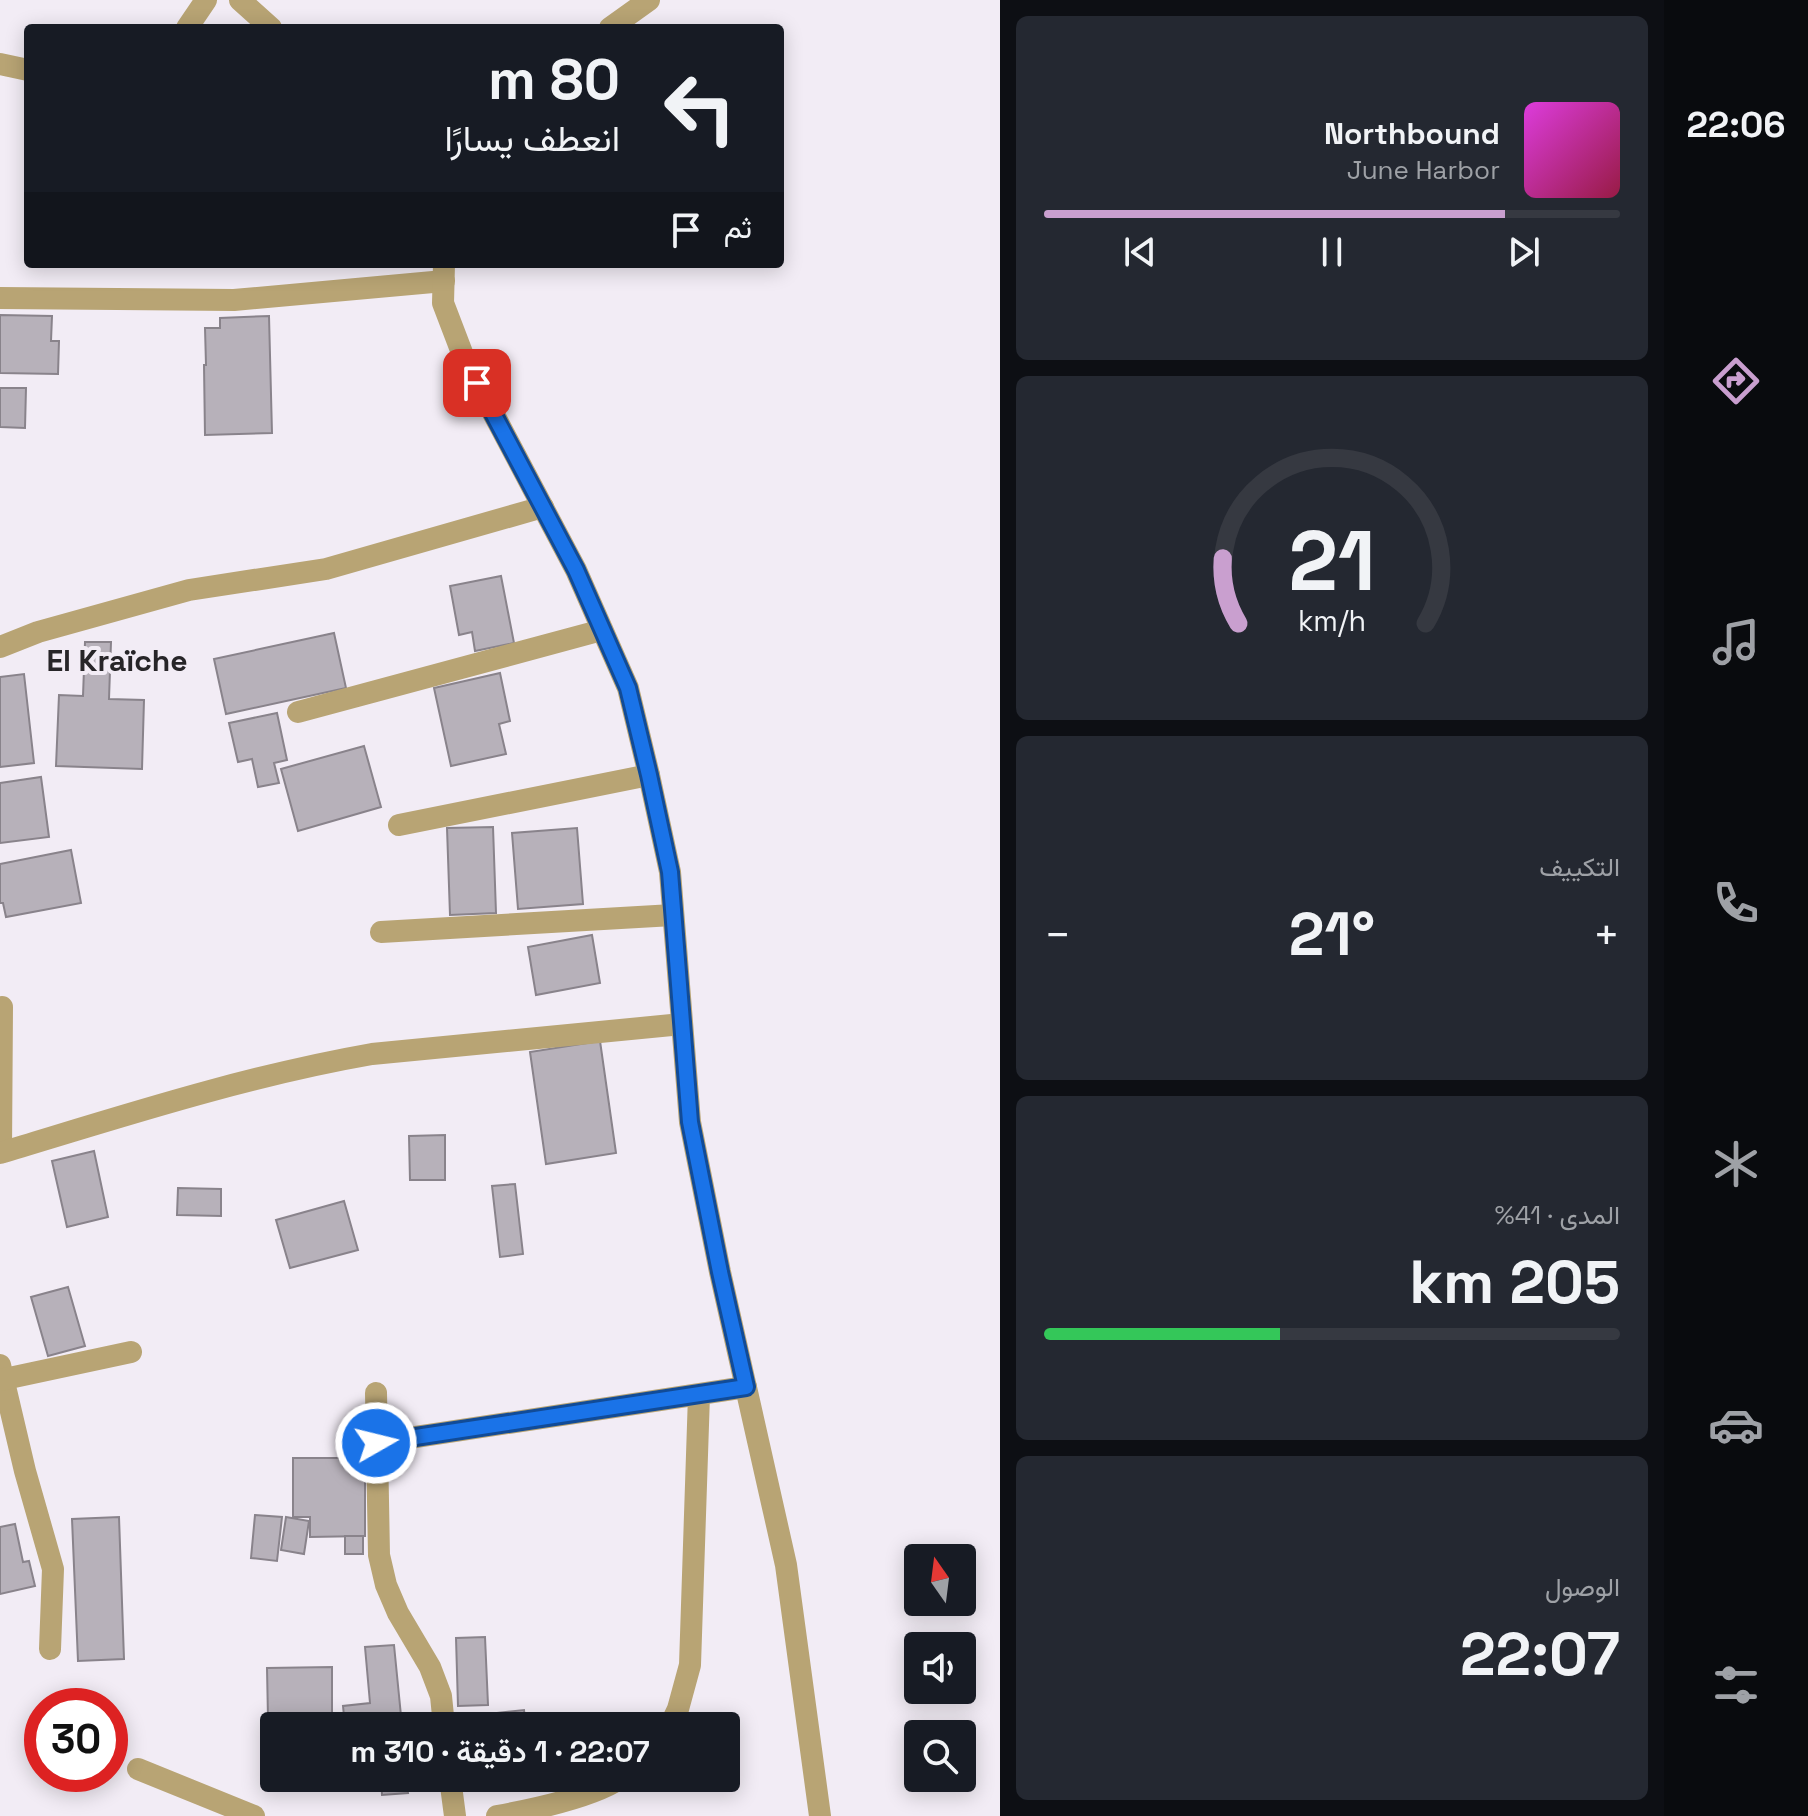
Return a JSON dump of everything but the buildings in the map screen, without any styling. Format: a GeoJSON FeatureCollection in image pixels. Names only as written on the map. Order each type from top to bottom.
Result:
{"type":"FeatureCollection","features":[{"type":"Feature","properties":{"kind":"street"},"geometry":{"type":"LineString","coordinates":[[190,24],[206,0]]}},
{"type":"Feature","properties":{"kind":"street"},"geometry":{"type":"LineString","coordinates":[[240,0],[267,24]]}},
{"type":"Feature","properties":{"kind":"street"},"geometry":{"type":"LineString","coordinates":[[616,24],[649,0]]}},
{"type":"Feature","properties":{"kind":"street"},"geometry":{"type":"LineString","coordinates":[[0,64],[24,69]]}},
{"type":"Feature","properties":{"kind":"street"},"geometry":{"type":"LineString","coordinates":[[0,298],[234,300],[444,272],[443,303],[464,358],[576,570],[628,688],[670,872],[690,1122],[720,1272],[786,1565],[820,1816]]}},
{"type":"Feature","properties":{"kind":"street"},"geometry":{"type":"LineString","coordinates":[[0,647],[38,632],[189,590],[326,569],[543,507]]}},
{"type":"Feature","properties":{"kind":"street"},"geometry":{"type":"LineString","coordinates":[[298,712],[602,630]]}},
{"type":"Feature","properties":{"kind":"street"},"geometry":{"type":"LineString","coordinates":[[399,825],[649,775]]}},
{"type":"Feature","properties":{"kind":"street"},"geometry":{"type":"LineString","coordinates":[[381,932],[673,915]]}},
{"type":"Feature","properties":{"kind":"street"},"geometry":{"type":"LineString","coordinates":[[2,1007],[1,1153],[231,1085],[325,1062],[372,1054],[682,1024]]}},
{"type":"Feature","properties":{"kind":"street"},"geometry":{"type":"LineString","coordinates":[[50,1649],[53,1569],[1,1375],[131,1352]]}},
{"type":"Feature","properties":{"kind":"street"},"geometry":{"type":"LineString","coordinates":[[376,1443],[746,1387]]}},
{"type":"Feature","properties":{"kind":"street"},"geometry":{"type":"LineString","coordinates":[[376,1393],[379,1555],[386,1585],[398,1613],[430,1667],[441,1696],[443,1712]]}},
{"type":"Feature","properties":{"kind":"street"},"geometry":{"type":"LineString","coordinates":[[677,1712],[690,1665],[699,1395]]}},
{"type":"Feature","properties":{"kind":"street"},"geometry":{"type":"LineString","coordinates":[[138,1769],[254,1816]]}},
{"type":"Feature","properties":{"kind":"street"},"geometry":{"type":"LineString","coordinates":[[452,1792],[455,1816]]}},
{"type":"Feature","properties":{"kind":"street"},"geometry":{"type":"LineString","coordinates":[[497,1816],[590,1792]]}},
{"type":"Feature","properties":{"kind":"district","name":"El Kraïche"},"geometry":{"type":"Point","coordinates":[117,661]}},
{"type":"Feature","properties":{"kind":"route"},"geometry":{"type":"LineString","coordinates":[[376,1443],[746,1387],[690,1122],[670,872],[628,688],[576,570],[477,383]]}}]}
